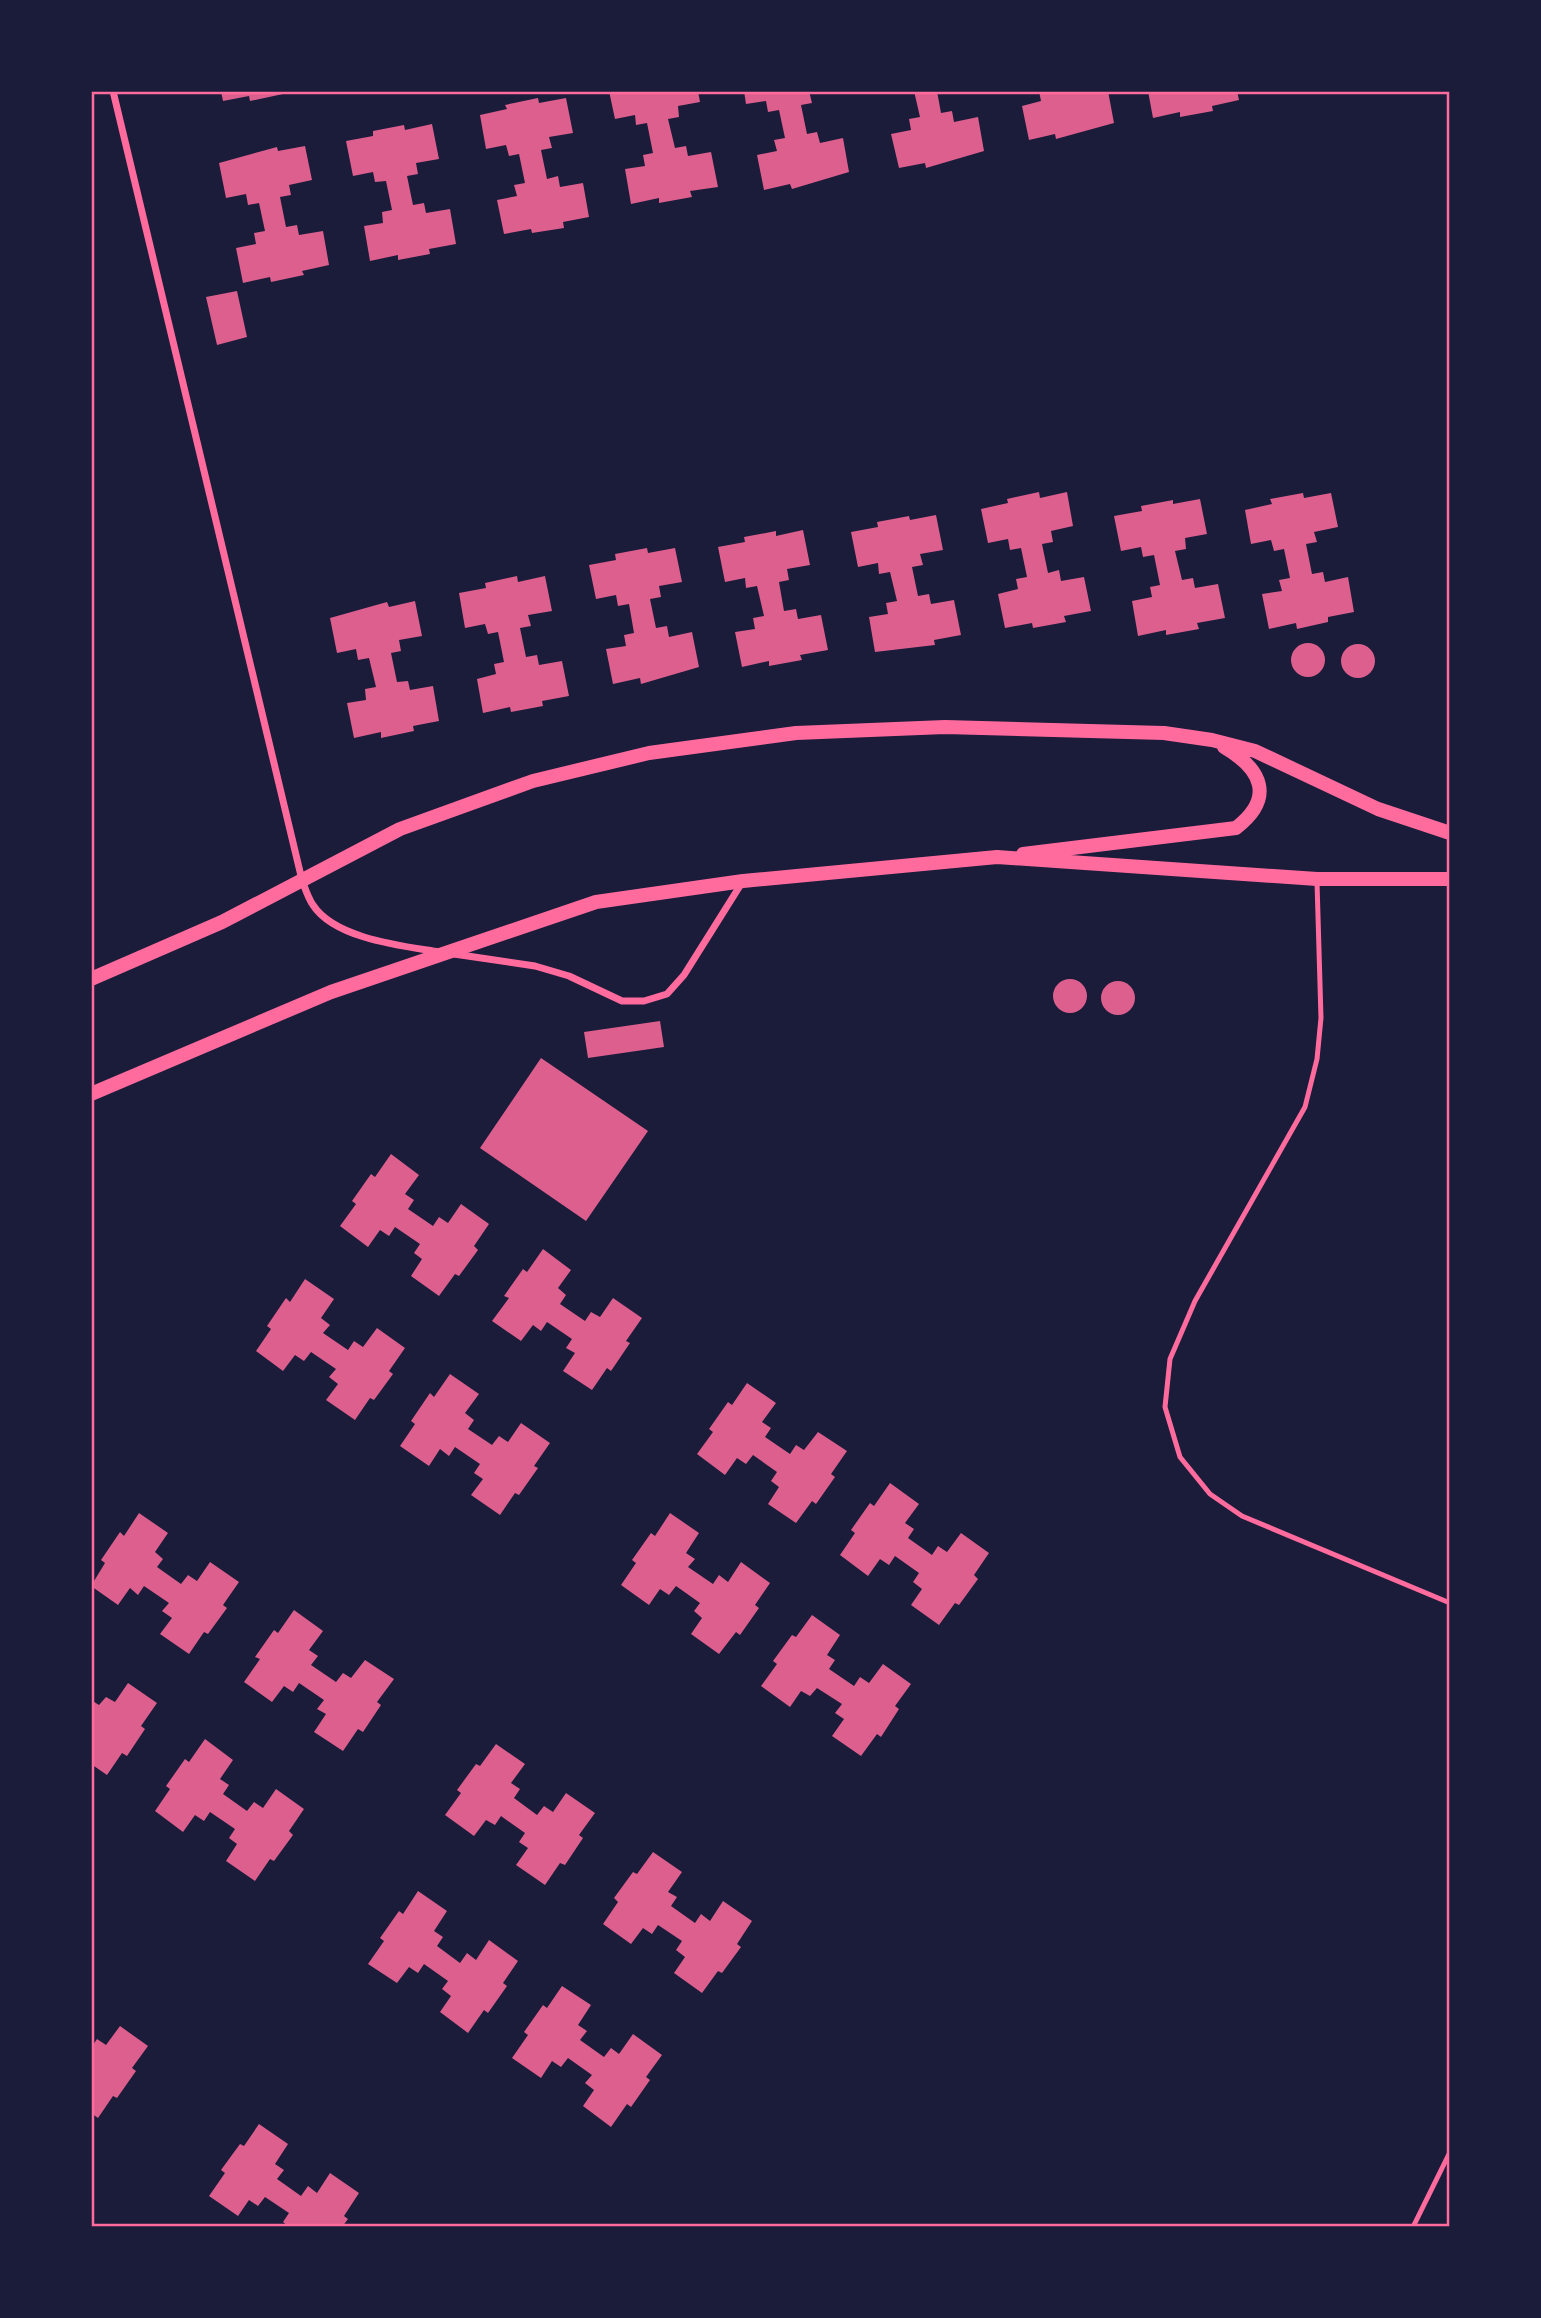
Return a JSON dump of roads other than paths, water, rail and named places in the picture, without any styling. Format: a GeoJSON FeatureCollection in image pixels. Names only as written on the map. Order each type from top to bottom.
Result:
{"type":"FeatureCollection","features":[{"type":"Feature","properties":{"kind":"main road"},"geometry":{"type":"LineString","coordinates":[[91,979],[222,922],[400,829],[533,781],[649,753],[796,733],[944,727],[1164,733],[1212,740],[1255,751],[1378,809],[1450,834]]}},
{"type":"Feature","properties":{"kind":"main road"},"geometry":{"type":"LineString","coordinates":[[91,1094],[331,992],[596,902],[743,881],[997,857],[1236,828],[1253,815],[1261,795],[1256,773],[1239,756],[1212,740]]}},
{"type":"Feature","properties":{"kind":"main road"},"geometry":{"type":"LineString","coordinates":[[997,857],[1317,878],[1450,879]]}},
{"type":"Feature","properties":{"kind":"street"},"geometry":{"type":"LineString","coordinates":[[113,91],[302,880],[314,907],[336,924],[358,935],[390,944],[535,966],[569,976],[622,1001],[644,1002],[667,994],[684,975],[743,881]]}},
{"type":"Feature","properties":{"kind":"lane"},"geometry":{"type":"LineString","coordinates":[[1317,878],[1321,1018],[1317,1059],[1305,1107],[1195,1301],[1170,1359],[1164,1407],[1180,1457],[1210,1493],[1242,1516],[1450,1604]]}},
{"type":"Feature","properties":{"kind":"lane"},"geometry":{"type":"LineString","coordinates":[[1413,2227],[1450,2152]]}}]}
